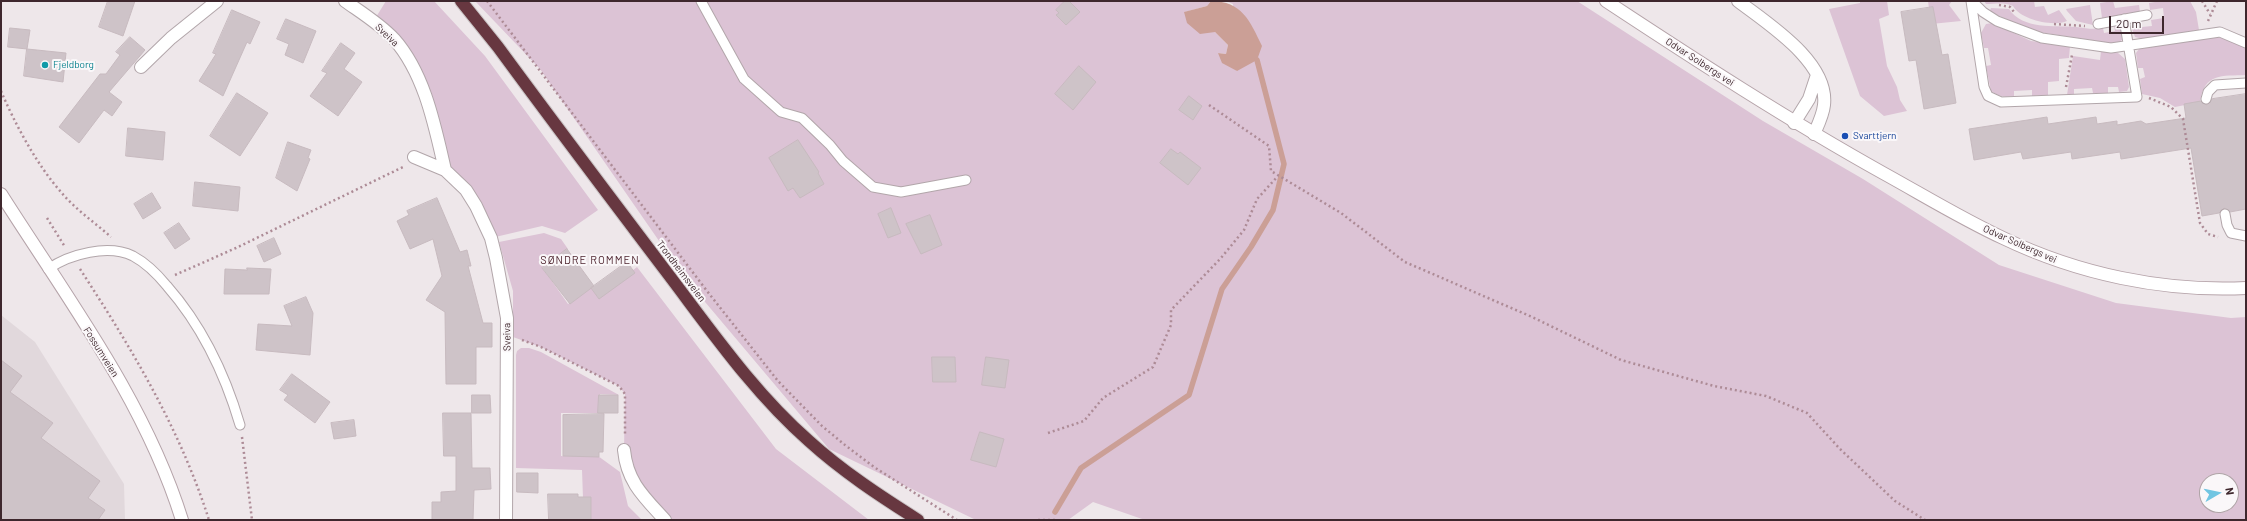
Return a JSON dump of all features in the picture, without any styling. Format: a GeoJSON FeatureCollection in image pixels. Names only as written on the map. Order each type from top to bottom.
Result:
{"type":"FeatureCollection","features":[{"type":"Feature","properties":{"kind":"highway","name":"Trondheimsveien"},"geometry":{"type":"LineString","coordinates":[[461,1],[494,42],[718,339],[763,395],[784,418],[824,454],[866,487],[918,520]]}},
{"type":"Feature","properties":{"kind":"street"},"geometry":{"type":"LineString","coordinates":[[141,67],[172,38],[217,1]]}},
{"type":"Feature","properties":{"kind":"street","name":"Sveiva"},"geometry":{"type":"LineString","coordinates":[[345,1],[385,31],[403,52],[414,70],[430,111],[445,170]]}},
{"type":"Feature","properties":{"kind":"street","name":"Odvar Solbergs vei"},"geometry":{"type":"LineString","coordinates":[[1606,1],[1794,122],[1983,228],[2065,264],[2131,280],[2169,286],[2246,288]]}},
{"type":"Feature","properties":{"kind":"street"},"geometry":{"type":"LineString","coordinates":[[1738,1],[1803,54],[1817,75],[1824,92],[1825,104],[1814,134]]}},
{"type":"Feature","properties":{"kind":"street"},"geometry":{"type":"LineString","coordinates":[[1794,122],[1809,99],[1817,75]]}},
{"type":"Feature","properties":{"kind":"street","name":"Sveiva"},"geometry":{"type":"LineString","coordinates":[[414,157],[445,170],[466,190],[476,206],[491,240],[501,279],[508,338],[506,520]]}},
{"type":"Feature","properties":{"kind":"street","name":"Fossumveien"},"geometry":{"type":"LineString","coordinates":[[1,194],[135,409],[161,464],[182,520]]}},
{"type":"Feature","properties":{"kind":"street"},"geometry":{"type":"LineString","coordinates":[[624,450],[629,476],[638,490],[665,520]]}},
{"type":"Feature","properties":{"kind":"lane"},"geometry":{"type":"LineString","coordinates":[[701,1],[744,79],[781,112],[802,118],[830,145],[843,161],[874,187],[901,192],[966,180]]}},
{"type":"Feature","properties":{"kind":"lane"},"geometry":{"type":"LineString","coordinates":[[1971,1],[1996,21],[2029,34],[2074,42],[2107,47],[2128,46],[2220,32],[2246,43]]}},
{"type":"Feature","properties":{"kind":"lane"},"geometry":{"type":"LineString","coordinates":[[1971,1],[1984,88],[1988,96],[2001,102],[2137,97],[2124,19]]}},
{"type":"Feature","properties":{"kind":"lane"},"geometry":{"type":"LineString","coordinates":[[2098,24],[2147,15]]}},
{"type":"Feature","properties":{"kind":"lane"},"geometry":{"type":"LineString","coordinates":[[2206,100],[2208,92],[2215,85],[2246,83]]}},
{"type":"Feature","properties":{"kind":"lane"},"geometry":{"type":"LineString","coordinates":[[2225,214],[2227,225],[2231,232],[2246,236]]}},
{"type":"Feature","properties":{"kind":"lane"},"geometry":{"type":"LineString","coordinates":[[48,268],[71,257],[107,252],[132,256],[161,279],[195,320],[204,336],[230,392],[240,425]]}},
{"type":"Feature","properties":{"kind":"path"},"geometry":{"type":"LineString","coordinates":[[488,1],[716,303],[778,381],[822,426],[844,445],[874,467],[957,520]]}},
{"type":"Feature","properties":{"kind":"path"},"geometry":{"type":"LineString","coordinates":[[2202,1],[2210,15],[2217,1]]}},
{"type":"Feature","properties":{"kind":"path"},"geometry":{"type":"LineString","coordinates":[[1983,12],[1990,7],[1999,5],[2010,7],[2019,15]]}},
{"type":"Feature","properties":{"kind":"path"},"geometry":{"type":"LineString","coordinates":[[2050,24],[2090,27],[2098,24]]}},
{"type":"Feature","properties":{"kind":"path"},"geometry":{"type":"LineString","coordinates":[[2064,100],[2074,42]]}},
{"type":"Feature","properties":{"kind":"path"},"geometry":{"type":"LineString","coordinates":[[1,91],[39,161],[61,192],[132,256]]}},
{"type":"Feature","properties":{"kind":"path"},"geometry":{"type":"LineString","coordinates":[[2137,97],[2159,101],[2171,107],[2182,117],[2200,223],[2205,232],[2212,237],[2220,237],[2231,232]]}},
{"type":"Feature","properties":{"kind":"path"},"geometry":{"type":"LineString","coordinates":[[1209,105],[1269,146],[1271,171],[1341,213],[1405,262],[1532,317],[1621,360],[1714,386],[1766,396],[1808,413],[1840,450],[1895,501],[1925,520]]}},
{"type":"Feature","properties":{"kind":"path"},"geometry":{"type":"LineString","coordinates":[[161,279],[236,248],[399,170],[414,157]]}},
{"type":"Feature","properties":{"kind":"path"},"geometry":{"type":"LineString","coordinates":[[1048,433],[1084,421],[1103,398],[1153,367],[1171,325],[1171,310],[1221,258],[1244,230],[1258,198],[1278,176]]}},
{"type":"Feature","properties":{"kind":"path"},"geometry":{"type":"LineString","coordinates":[[47,218],[148,378],[188,461],[209,520]]}},
{"type":"Feature","properties":{"kind":"path"},"geometry":{"type":"LineString","coordinates":[[508,338],[519,339],[541,347],[619,386],[625,394],[627,412],[624,450]]}},
{"type":"Feature","properties":{"kind":"path"},"geometry":{"type":"LineString","coordinates":[[240,425],[252,520]]}},
{"type":"Feature","properties":{"kind":"path"},"geometry":{"type":"LineString","coordinates":[[1038,520],[1056,520]]}},
{"type":"Feature","properties":{"kind":"shaded area"},"geometry":{"type":"Polygon","coordinates":[[[386,1],[434,1],[485,56],[598,210],[565,233],[542,226],[491,238],[476,206],[445,170],[414,70],[373,22],[386,1]]]}},
{"type":"Feature","properties":{"kind":"shaded area"},"geometry":{"type":"Polygon","coordinates":[[[475,1],[1211,1],[1207,6],[1185,12],[1215,32],[1228,45],[1226,54],[1218,53],[1237,71],[1233,4],[1226,1],[1577,1],[1763,121],[1863,179],[1999,265],[2116,303],[2231,318],[2246,317],[2246,520],[1145,520],[1093,502],[1068,520],[976,520],[829,449],[684,277],[540,69],[475,1]]]}},
{"type":"Feature","properties":{"kind":"shaded area"},"geometry":{"type":"Polygon","coordinates":[[[1211,1],[1222,2],[1230,5],[1244,14],[1262,46],[1257,60],[1237,71],[1222,63],[1218,53],[1226,54],[1228,45],[1215,32],[1200,34],[1187,23],[1184,12],[1207,6],[1211,1]]]}},
{"type":"Feature","properties":{"kind":"shaded area"},"geometry":{"type":"Polygon","coordinates":[[[1860,1],[1887,1],[1889,15],[1879,19],[1887,66],[1897,87],[1900,100],[1907,111],[1884,116],[1860,96],[1829,9],[1860,3],[1860,1]]]}},
{"type":"Feature","properties":{"kind":"shaded area"},"geometry":{"type":"Polygon","coordinates":[[[1928,1],[1952,1],[1949,5],[1961,21],[1931,24],[1928,1]]]}},
{"type":"Feature","properties":{"kind":"shaded area"},"geometry":{"type":"Polygon","coordinates":[[[1984,1],[2034,1],[2035,7],[2044,6],[2048,15],[2059,10],[2067,21],[2061,23],[2046,23],[2023,15],[2013,6],[2003,4],[1986,4],[1984,1]]]}},
{"type":"Feature","properties":{"kind":"shaded area"},"geometry":{"type":"Polygon","coordinates":[[[2113,1],[2115,8],[2139,5],[2140,12],[2102,18],[2100,3],[2113,1]]]}},
{"type":"Feature","properties":{"kind":"shaded area"},"geometry":{"type":"Polygon","coordinates":[[[2161,1],[2190,1],[2196,12],[2199,30],[2143,39],[2135,37],[2132,29],[2136,23],[2140,22],[2142,27],[2152,26],[2151,20],[2164,18],[2163,8],[2150,10],[2149,3],[2161,1]]]}},
{"type":"Feature","properties":{"kind":"shaded area"},"geometry":{"type":"Polygon","coordinates":[[[2090,5],[2093,25],[2076,21],[2066,9],[2090,5]]]}},
{"type":"Feature","properties":{"kind":"shaded area"},"geometry":{"type":"Polygon","coordinates":[[[1991,8],[2009,9],[2015,16],[2022,20],[2040,25],[2093,29],[2103,28],[2104,33],[2115,31],[2114,26],[2116,26],[2121,29],[2122,40],[2117,44],[2032,31],[1993,13],[1990,10],[1991,8]]]}},
{"type":"Feature","properties":{"kind":"shaded area"},"geometry":{"type":"Polygon","coordinates":[[[1992,23],[2031,41],[2070,46],[2069,58],[2059,59],[2059,81],[2048,82],[2048,95],[2032,96],[2032,90],[2014,91],[2014,96],[2005,97],[1991,91],[1986,66],[1991,65],[1988,48],[1984,48],[1981,33],[1986,24],[1992,23]]]}},
{"type":"Feature","properties":{"kind":"shaded area"},"geometry":{"type":"Polygon","coordinates":[[[2213,37],[2223,38],[2246,48],[2246,75],[2222,76],[2216,78],[2210,81],[2206,86],[2202,93],[2200,102],[2175,107],[2160,98],[2142,94],[2140,79],[2145,77],[2143,68],[2138,68],[2136,53],[2139,49],[2213,37]]]}},
{"type":"Feature","properties":{"kind":"shaded area"},"geometry":{"type":"Polygon","coordinates":[[[2101,51],[2118,53],[2125,59],[2129,87],[2127,91],[2119,92],[2118,87],[2108,87],[2108,93],[2093,93],[2092,88],[2074,89],[2074,94],[2067,95],[2073,56],[2100,60],[2101,51]]]}},
{"type":"Feature","properties":{"kind":"shaded area"},"geometry":{"type":"Polygon","coordinates":[[[544,233],[561,239],[568,249],[542,267],[568,304],[591,287],[598,297],[637,267],[776,449],[869,520],[665,520],[638,490],[624,450],[625,394],[619,386],[541,347],[513,337],[513,291],[499,242],[544,233]]]}},
{"type":"Feature","properties":{"kind":"shaded area"},"geometry":{"type":"Polygon","coordinates":[[[1,315],[35,342],[124,484],[125,520],[1,520],[1,315]]]}},
{"type":"Feature","properties":{"kind":"shaded area"},"geometry":{"type":"Polygon","coordinates":[[[521,348],[529,348],[541,352],[619,395],[600,394],[599,413],[561,413],[561,456],[598,456],[620,472],[628,506],[642,520],[591,520],[591,498],[583,498],[582,470],[516,468],[516,355],[517,351],[521,348]]]}},
{"type":"Feature","properties":{"kind":"building"},"geometry":{"type":"Polygon","coordinates":[[[108,1],[135,1],[123,36],[99,27],[108,1]]]}},
{"type":"Feature","properties":{"kind":"building"},"geometry":{"type":"Polygon","coordinates":[[[1065,1],[1069,1],[1080,12],[1066,25],[1056,15],[1059,13],[1056,10],[1065,1]]]}},
{"type":"Feature","properties":{"kind":"building"},"geometry":{"type":"Polygon","coordinates":[[[1933,7],[1942,55],[1948,54],[1956,103],[1924,109],[1916,60],[1909,61],[1901,12],[1933,7]]]}},
{"type":"Feature","properties":{"kind":"building"},"geometry":{"type":"Polygon","coordinates":[[[232,10],[260,22],[250,44],[247,42],[223,96],[199,81],[216,54],[213,53],[232,10]]]}},
{"type":"Feature","properties":{"kind":"building"},"geometry":{"type":"Polygon","coordinates":[[[286,19],[316,31],[303,63],[285,55],[289,44],[277,39],[286,19]]]}},
{"type":"Feature","properties":{"kind":"building"},"geometry":{"type":"Polygon","coordinates":[[[10,28],[30,30],[27,49],[8,47],[10,28]]]}},
{"type":"Feature","properties":{"kind":"building"},"geometry":{"type":"Polygon","coordinates":[[[130,37],[145,50],[109,92],[122,102],[112,116],[104,110],[79,143],[59,127],[100,74],[106,74],[120,55],[116,52],[130,37]]]}},
{"type":"Feature","properties":{"kind":"building"},"geometry":{"type":"Polygon","coordinates":[[[341,43],[355,53],[344,69],[362,82],[338,116],[310,96],[327,73],[322,71],[341,43]]]}},
{"type":"Feature","properties":{"kind":"building","name":"Fjeldborg"},"geometry":{"type":"Polygon","coordinates":[[[27,49],[66,53],[63,82],[24,76],[27,49]]]}},
{"type":"Feature","properties":{"kind":"building"},"geometry":{"type":"Polygon","coordinates":[[[1079,66],[1096,82],[1073,110],[1055,94],[1079,66]]]}},
{"type":"Feature","properties":{"kind":"building"},"geometry":{"type":"Polygon","coordinates":[[[237,93],[268,113],[240,156],[210,136],[237,93]]]}},
{"type":"Feature","properties":{"kind":"building"},"geometry":{"type":"Polygon","coordinates":[[[2246,94],[2246,209],[2230,212],[2224,208],[2219,213],[2202,216],[2191,148],[2121,159],[2120,152],[2072,159],[2071,152],[2023,159],[2021,152],[1974,160],[1969,129],[2047,117],[2048,124],[2096,117],[2097,124],[2117,121],[2117,125],[2141,121],[2146,124],[2186,118],[2184,104],[2201,101],[2207,105],[2212,99],[2246,94]]]}},
{"type":"Feature","properties":{"kind":"building"},"geometry":{"type":"Polygon","coordinates":[[[1189,96],[1202,106],[1193,120],[1179,110],[1189,96]]]}},
{"type":"Feature","properties":{"kind":"building"},"geometry":{"type":"Polygon","coordinates":[[[128,128],[165,132],[163,160],[126,156],[128,128]]]}},
{"type":"Feature","properties":{"kind":"building"},"geometry":{"type":"Polygon","coordinates":[[[798,140],[819,172],[818,173],[824,184],[800,198],[793,188],[788,191],[769,158],[798,140]]]}},
{"type":"Feature","properties":{"kind":"building"},"geometry":{"type":"Polygon","coordinates":[[[288,142],[311,150],[308,158],[310,159],[297,191],[276,178],[288,142]]]}},
{"type":"Feature","properties":{"kind":"building"},"geometry":{"type":"Polygon","coordinates":[[[1171,149],[1178,154],[1180,152],[1201,168],[1188,185],[1160,163],[1171,149]]]}},
{"type":"Feature","properties":{"kind":"building"},"geometry":{"type":"Polygon","coordinates":[[[195,182],[240,187],[238,211],[193,206],[195,182]]]}},
{"type":"Feature","properties":{"kind":"building"},"geometry":{"type":"Polygon","coordinates":[[[152,193],[161,208],[143,219],[134,204],[152,193]]]}},
{"type":"Feature","properties":{"kind":"building"},"geometry":{"type":"Polygon","coordinates":[[[437,198],[460,252],[467,250],[471,266],[468,266],[483,323],[492,323],[492,347],[476,347],[476,384],[446,384],[445,312],[426,300],[442,276],[433,239],[410,249],[397,221],[409,215],[407,211],[437,198]]]}},
{"type":"Feature","properties":{"kind":"building"},"geometry":{"type":"Polygon","coordinates":[[[891,208],[901,233],[888,238],[878,214],[891,208]]]}},
{"type":"Feature","properties":{"kind":"building"},"geometry":{"type":"Polygon","coordinates":[[[930,215],[942,245],[921,254],[906,224],[930,215]]]}},
{"type":"Feature","properties":{"kind":"building"},"geometry":{"type":"Polygon","coordinates":[[[179,223],[190,239],[175,249],[164,233],[179,223]]]}},
{"type":"Feature","properties":{"kind":"building"},"geometry":{"type":"Polygon","coordinates":[[[274,238],[281,254],[264,262],[257,246],[274,238]]]}},
{"type":"Feature","properties":{"kind":"building"},"geometry":{"type":"Polygon","coordinates":[[[567,249],[594,286],[570,304],[542,268],[567,249]]]}},
{"type":"Feature","properties":{"kind":"building"},"geometry":{"type":"Polygon","coordinates":[[[627,262],[635,273],[599,299],[591,288],[627,262]]]}},
{"type":"Feature","properties":{"kind":"building"},"geometry":{"type":"Polygon","coordinates":[[[247,268],[271,269],[269,294],[224,294],[225,269],[247,270],[247,268]]]}},
{"type":"Feature","properties":{"kind":"building"},"geometry":{"type":"Polygon","coordinates":[[[306,297],[313,313],[310,355],[256,350],[258,324],[292,326],[284,306],[306,297]]]}},
{"type":"Feature","properties":{"kind":"building"},"geometry":{"type":"Polygon","coordinates":[[[932,357],[955,357],[956,382],[933,382],[932,357]]]}},
{"type":"Feature","properties":{"kind":"building"},"geometry":{"type":"Polygon","coordinates":[[[986,357],[1009,360],[1005,388],[982,385],[986,357]]]}},
{"type":"Feature","properties":{"kind":"building"},"geometry":{"type":"Polygon","coordinates":[[[1,360],[22,376],[10,392],[53,423],[41,438],[100,481],[88,498],[105,510],[98,520],[1,520],[1,360]]]}},
{"type":"Feature","properties":{"kind":"building"},"geometry":{"type":"Polygon","coordinates":[[[292,374],[330,402],[315,423],[284,400],[288,395],[280,390],[292,374]]]}},
{"type":"Feature","properties":{"kind":"building"},"geometry":{"type":"Polygon","coordinates":[[[472,395],[490,395],[491,413],[472,413],[472,395]]]}},
{"type":"Feature","properties":{"kind":"building"},"geometry":{"type":"Polygon","coordinates":[[[599,395],[618,395],[618,413],[598,413],[599,395]]]}},
{"type":"Feature","properties":{"kind":"building"},"geometry":{"type":"Polygon","coordinates":[[[443,413],[471,413],[472,468],[490,468],[491,489],[474,490],[473,520],[432,520],[432,502],[441,502],[441,492],[456,491],[456,456],[444,456],[443,413]]]}},
{"type":"Feature","properties":{"kind":"building"},"geometry":{"type":"Polygon","coordinates":[[[604,414],[603,452],[599,452],[599,457],[563,456],[563,415],[604,414]]]}},
{"type":"Feature","properties":{"kind":"building"},"geometry":{"type":"Polygon","coordinates":[[[354,420],[356,436],[334,439],[331,423],[354,420]]]}},
{"type":"Feature","properties":{"kind":"building"},"geometry":{"type":"Polygon","coordinates":[[[980,432],[1004,439],[996,467],[971,460],[980,432]]]}},
{"type":"Feature","properties":{"kind":"building"},"geometry":{"type":"Polygon","coordinates":[[[517,473],[538,473],[538,493],[517,492],[517,473]]]}},
{"type":"Feature","properties":{"kind":"building"},"geometry":{"type":"Polygon","coordinates":[[[548,494],[578,494],[578,497],[591,497],[591,520],[549,520],[548,494]]]}},
{"type":"Feature","properties":{"kind":"waterway"},"geometry":{"type":"LineString","coordinates":[[1055,512],[1081,468],[1189,395],[1222,289],[1251,247],[1273,210],[1284,164],[1257,60]]}},
{"type":"Feature","properties":{"kind":"place","name":"Fjeldborg"},"geometry":{"type":"Point","coordinates":[45,65]}},
{"type":"Feature","properties":{"kind":"place","name":"Svarttjern"},"geometry":{"type":"Point","coordinates":[1845,136]}},
{"type":"Feature","properties":{"kind":"district","name":"SØNDRE ROMMEN"},"geometry":{"type":"Point","coordinates":[590,260]}}]}
